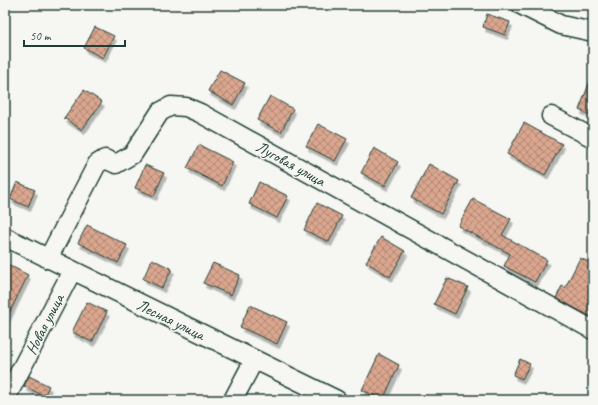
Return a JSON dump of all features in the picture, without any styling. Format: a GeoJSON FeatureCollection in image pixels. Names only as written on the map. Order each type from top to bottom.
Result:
{"type":"FeatureCollection","features":[{"type":"Feature","properties":{"kind":"street"},"geometry":{"type":"LineString","coordinates":[[521,5],[561,25],[593,32]]}},
{"type":"Feature","properties":{"kind":"street","name":"Луговая улица"},"geometry":{"type":"LineString","coordinates":[[48,259],[97,164],[105,159],[116,164],[128,158],[133,154],[160,112],[170,106],[186,107],[200,113],[593,330]]}},
{"type":"Feature","properties":{"kind":"street"},"geometry":{"type":"LineString","coordinates":[[551,116],[593,138]]}},
{"type":"Feature","properties":{"kind":"street","name":"Лесная улица"},"geometry":{"type":"LineString","coordinates":[[5,237],[337,400]]}},
{"type":"Feature","properties":{"kind":"street","name":"Новая улица"},"geometry":{"type":"LineString","coordinates":[[5,400],[72,271]]}},
{"type":"Feature","properties":{"kind":"street"},"geometry":{"type":"LineString","coordinates":[[233,400],[254,360]]}},
{"type":"Feature","properties":{"kind":"building"},"geometry":{"type":"Polygon","coordinates":[[[487,14],[510,22],[505,35],[483,27],[487,14]]]}},
{"type":"Feature","properties":{"kind":"building"},"geometry":{"type":"Polygon","coordinates":[[[95,27],[114,36],[103,58],[84,48],[95,27]]]}},
{"type":"Feature","properties":{"kind":"building"},"geometry":{"type":"Polygon","coordinates":[[[220,70],[245,83],[233,105],[208,91],[220,70]]]}},
{"type":"Feature","properties":{"kind":"building"},"geometry":{"type":"Polygon","coordinates":[[[593,76],[593,116],[579,110],[593,76]]]}},
{"type":"Feature","properties":{"kind":"building"},"geometry":{"type":"Polygon","coordinates":[[[84,90],[102,102],[82,130],[64,118],[84,90]]]}},
{"type":"Feature","properties":{"kind":"building"},"geometry":{"type":"Polygon","coordinates":[[[270,96],[293,109],[281,132],[257,120],[270,96]]]}},
{"type":"Feature","properties":{"kind":"building"},"geometry":{"type":"Polygon","coordinates":[[[524,123],[562,144],[545,175],[507,154],[524,123]]]}},
{"type":"Feature","properties":{"kind":"building"},"geometry":{"type":"Polygon","coordinates":[[[318,124],[347,139],[335,161],[306,146],[318,124]]]}},
{"type":"Feature","properties":{"kind":"building"},"geometry":{"type":"Polygon","coordinates":[[[199,145],[233,162],[222,186],[187,168],[199,145]]]}},
{"type":"Feature","properties":{"kind":"building"},"geometry":{"type":"Polygon","coordinates":[[[374,148],[398,162],[385,186],[361,173],[374,148]]]}},
{"type":"Feature","properties":{"kind":"building"},"geometry":{"type":"Polygon","coordinates":[[[429,164],[459,181],[441,214],[411,198],[429,164]]]}},
{"type":"Feature","properties":{"kind":"building"},"geometry":{"type":"Polygon","coordinates":[[[145,165],[164,173],[154,196],[135,188],[145,165]]]}},
{"type":"Feature","properties":{"kind":"building"},"geometry":{"type":"Polygon","coordinates":[[[17,182],[35,190],[28,207],[10,199],[17,182]]]}},
{"type":"Feature","properties":{"kind":"building"},"geometry":{"type":"Polygon","coordinates":[[[259,182],[288,196],[277,218],[249,204],[259,182]]]}},
{"type":"Feature","properties":{"kind":"building"},"geometry":{"type":"Polygon","coordinates":[[[473,199],[511,219],[502,235],[547,260],[535,282],[504,266],[510,254],[458,226],[473,199]]]}},
{"type":"Feature","properties":{"kind":"building"},"geometry":{"type":"Polygon","coordinates":[[[317,203],[342,216],[329,242],[304,230],[317,203]]]}},
{"type":"Feature","properties":{"kind":"building"},"geometry":{"type":"Polygon","coordinates":[[[87,225],[127,245],[118,263],[78,243],[87,225]]]}},
{"type":"Feature","properties":{"kind":"building"},"geometry":{"type":"Polygon","coordinates":[[[381,237],[405,251],[390,277],[366,262],[381,237]]]}},
{"type":"Feature","properties":{"kind":"building"},"geometry":{"type":"Polygon","coordinates":[[[580,258],[593,264],[593,318],[556,298],[562,286],[565,288],[580,258]]]}},
{"type":"Feature","properties":{"kind":"building"},"geometry":{"type":"Polygon","coordinates":[[[152,259],[172,269],[162,288],[143,279],[152,259]]]}},
{"type":"Feature","properties":{"kind":"building"},"geometry":{"type":"Polygon","coordinates":[[[5,263],[28,275],[5,322],[5,263]]]}},
{"type":"Feature","properties":{"kind":"building"},"geometry":{"type":"Polygon","coordinates":[[[213,263],[240,275],[231,295],[203,283],[213,263]]]}},
{"type":"Feature","properties":{"kind":"building"},"geometry":{"type":"Polygon","coordinates":[[[447,278],[468,287],[455,314],[434,304],[447,278]]]}},
{"type":"Feature","properties":{"kind":"building"},"geometry":{"type":"Polygon","coordinates":[[[87,302],[107,312],[92,342],[72,332],[87,302]]]}},
{"type":"Feature","properties":{"kind":"building"},"geometry":{"type":"Polygon","coordinates":[[[250,305],[287,322],[277,344],[240,327],[250,305]]]}},
{"type":"Feature","properties":{"kind":"building"},"geometry":{"type":"Polygon","coordinates":[[[379,354],[399,365],[383,400],[362,390],[379,354]]]}},
{"type":"Feature","properties":{"kind":"building"},"geometry":{"type":"Polygon","coordinates":[[[520,359],[530,364],[522,379],[513,375],[520,359]]]}},
{"type":"Feature","properties":{"kind":"building"},"geometry":{"type":"Polygon","coordinates":[[[29,376],[49,386],[44,396],[24,386],[29,376]]]}}]}
